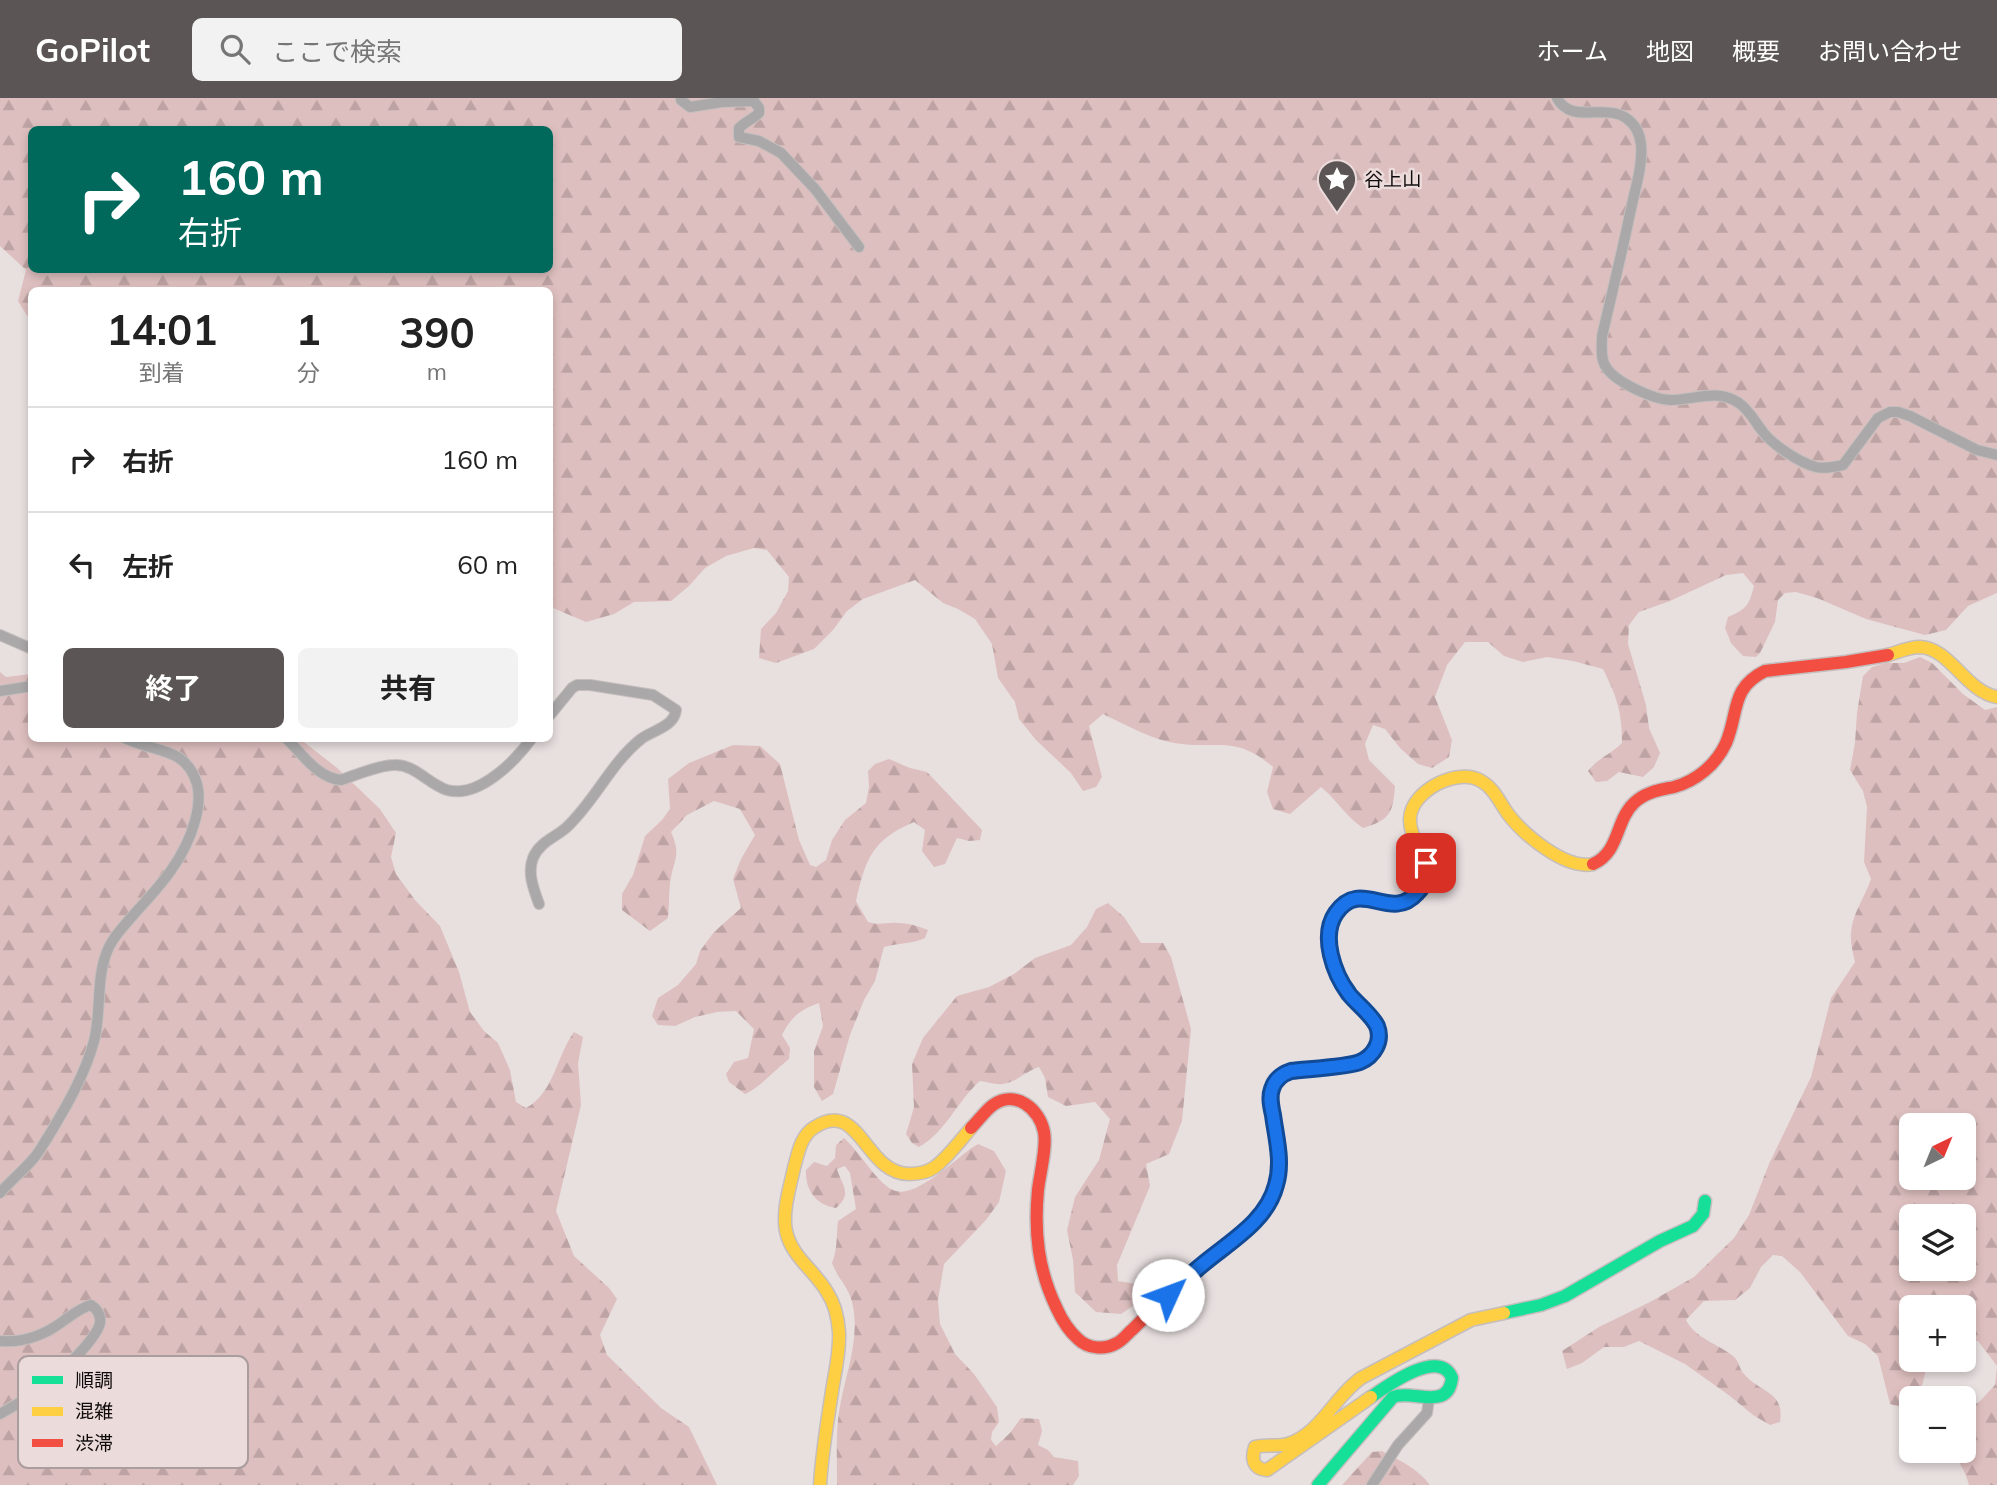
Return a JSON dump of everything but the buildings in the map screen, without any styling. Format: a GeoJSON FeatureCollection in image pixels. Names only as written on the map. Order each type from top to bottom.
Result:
{"type":"FeatureCollection","features":[{"type":"Feature","properties":{"kind":"street"},"geometry":{"type":"LineString","coordinates":[[681,98],[690,107],[754,101],[760,113],[744,122],[739,128],[739,137],[759,141],[781,153],[815,189],[859,247]]}},
{"type":"Feature","properties":{"kind":"street"},"geometry":{"type":"LineString","coordinates":[[1557,98],[1560,104],[1569,110],[1581,113],[1617,113],[1635,126],[1640,136],[1642,148],[1638,177],[1602,336],[1605,366],[1615,377],[1656,398],[1667,400],[1710,394],[1726,397],[1739,403],[1750,413],[1772,442],[1816,467],[1843,465],[1869,428],[1878,418],[1890,412],[1910,416],[1977,450],[1997,455]]}},
{"type":"Feature","properties":{"kind":"street"},"geometry":{"type":"LineString","coordinates":[[0,635],[28,647]]}},
{"type":"Feature","properties":{"kind":"street"},"geometry":{"type":"LineString","coordinates":[[820,1485],[839,1331],[834,1304],[828,1292],[795,1252],[785,1229],[784,1215],[803,1139],[818,1124],[829,1121],[849,1125],[886,1167],[905,1174],[916,1174],[927,1172],[936,1166],[994,1104],[1014,1099],[1024,1102],[1042,1121],[1045,1134],[1036,1221],[1041,1269],[1051,1297],[1072,1335],[1082,1344],[1107,1347],[1118,1343],[1196,1269],[1247,1228],[1268,1205],[1279,1171],[1270,1100],[1272,1089],[1282,1074],[1360,1062],[1376,1048],[1379,1038],[1377,1026],[1340,981],[1332,959],[1329,928],[1342,905],[1352,900],[1370,898],[1393,905],[1404,904],[1424,884],[1426,863],[1413,835],[1410,820],[1413,808],[1427,788],[1459,778],[1481,780],[1491,788],[1509,815],[1533,839],[1566,860],[1588,866],[1611,850],[1618,837],[1621,822],[1637,800],[1652,792],[1696,778],[1717,758],[1725,745],[1742,687],[1757,674],[1836,664],[1915,647],[1926,648],[1938,653],[1980,692],[1997,697]]}},
{"type":"Feature","properties":{"kind":"street"},"geometry":{"type":"LineString","coordinates":[[540,904],[531,882],[531,872],[533,858],[540,846],[566,828],[581,813],[615,764],[640,740],[668,724],[675,717],[676,710],[653,695],[578,685],[572,688],[553,711]]}},
{"type":"Feature","properties":{"kind":"street"},"geometry":{"type":"LineString","coordinates":[[0,691],[28,687]]}},
{"type":"Feature","properties":{"kind":"street"},"geometry":{"type":"LineString","coordinates":[[0,1194],[35,1157],[61,1115],[89,1059],[95,1037],[102,969],[108,948],[116,935],[167,878],[191,836],[197,816],[199,794],[188,765],[170,753],[137,742]]}},
{"type":"Feature","properties":{"kind":"street"},"geometry":{"type":"LineString","coordinates":[[290,742],[321,774],[332,779],[341,780],[395,764],[409,767],[447,790],[458,791],[486,782],[506,769],[529,742]]}},
{"type":"Feature","properties":{"kind":"street"},"geometry":{"type":"LineString","coordinates":[[1318,1485],[1393,1397],[1403,1394],[1437,1398],[1445,1394],[1452,1375],[1443,1366],[1431,1365],[1401,1378],[1267,1470],[1260,1470],[1254,1465],[1252,1455],[1255,1447],[1262,1444],[1285,1444],[1301,1437],[1354,1382],[1441,1338],[1467,1321],[1552,1302],[1565,1296],[1660,1241],[1693,1226],[1703,1214],[1705,1201]]}},
{"type":"Feature","properties":{"kind":"street"},"geometry":{"type":"LineString","coordinates":[[0,1340],[13,1342],[34,1338],[91,1305],[99,1314],[100,1324],[76,1356]]}},
{"type":"Feature","properties":{"kind":"street"},"geometry":{"type":"LineString","coordinates":[[1372,1485],[1398,1445],[1427,1413],[1429,1399]]}},
{"type":"Feature","properties":{"kind":"street"},"geometry":{"type":"LineString","coordinates":[[0,1414],[18,1403]]}},
{"type":"Feature","properties":{"kind":"green space"},"geometry":{"type":"Polygon","coordinates":[[[0,98],[1997,98],[1997,593],[1968,606],[1946,630],[1925,635],[1866,619],[1817,598],[1796,592],[1785,593],[1778,600],[1775,622],[1756,657],[1743,656],[1731,643],[1725,628],[1728,617],[1743,609],[1749,602],[1754,586],[1743,573],[1726,575],[1639,612],[1629,625],[1628,644],[1646,705],[1649,728],[1660,753],[1654,767],[1643,777],[1619,772],[1607,781],[1596,782],[1588,771],[1622,743],[1618,705],[1603,669],[1547,657],[1523,662],[1504,656],[1488,642],[1465,642],[1447,665],[1435,697],[1452,740],[1449,757],[1432,768],[1418,764],[1400,748],[1385,729],[1373,725],[1365,744],[1369,760],[1395,786],[1391,809],[1384,818],[1372,825],[1363,828],[1357,824],[1321,787],[1290,814],[1273,809],[1267,792],[1273,767],[1248,750],[1225,745],[1189,745],[1165,741],[1103,714],[1089,726],[1102,777],[1096,787],[1083,791],[1071,773],[1036,740],[1019,719],[1015,702],[998,678],[992,644],[975,619],[943,603],[915,580],[863,599],[847,611],[814,649],[776,663],[759,658],[761,629],[776,613],[788,591],[789,577],[767,550],[754,548],[726,556],[705,568],[671,601],[634,602],[614,614],[586,622],[553,608],[553,287],[28,287],[28,317],[18,301],[26,270],[0,246],[0,98]]]}},
{"type":"Feature","properties":{"kind":"green space"},"geometry":{"type":"Polygon","coordinates":[[[1920,657],[1932,663],[1963,694],[1985,710],[1997,707],[1997,1366],[1976,1341],[1976,1295],[1899,1295],[1899,1372],[1926,1372],[1922,1386],[1899,1386],[1899,1407],[1890,1404],[1878,1356],[1865,1344],[1848,1336],[1800,1272],[1782,1256],[1773,1255],[1761,1267],[1750,1288],[1735,1300],[1704,1301],[1686,1320],[1695,1332],[1735,1358],[1750,1380],[1775,1398],[1781,1412],[1780,1422],[1770,1425],[1685,1364],[1639,1341],[1624,1347],[1604,1347],[1582,1363],[1567,1369],[1562,1351],[1599,1327],[1694,1277],[1734,1238],[1749,1215],[1769,1164],[1811,1077],[1831,998],[1855,962],[1851,940],[1852,926],[1871,879],[1864,862],[1867,807],[1863,791],[1850,770],[1863,676],[1872,667],[1885,663],[1904,663],[1920,657]]]}},
{"type":"Feature","properties":{"kind":"green space"},"geometry":{"type":"Polygon","coordinates":[[[0,672],[6,677],[28,674],[28,742],[304,742],[336,767],[380,809],[396,833],[391,857],[396,874],[415,900],[440,926],[459,972],[470,1012],[484,1031],[498,1043],[510,1070],[516,1102],[526,1108],[535,1101],[549,1084],[574,1032],[583,1037],[578,1063],[581,1105],[556,1211],[574,1256],[609,1288],[617,1299],[600,1335],[607,1355],[661,1408],[689,1427],[717,1485],[0,1485],[0,672]]]}},
{"type":"Feature","properties":{"kind":"green space"},"geometry":{"type":"Polygon","coordinates":[[[733,745],[760,746],[780,764],[799,840],[810,865],[816,867],[826,860],[832,840],[845,820],[866,803],[868,771],[875,764],[889,759],[927,772],[982,830],[980,840],[957,838],[945,864],[934,867],[922,851],[925,830],[914,822],[889,836],[873,852],[863,873],[856,901],[868,922],[906,924],[928,930],[925,938],[920,940],[884,947],[875,981],[850,1035],[833,1094],[822,1101],[814,1087],[814,1051],[823,1026],[819,1003],[797,1015],[785,1029],[782,1035],[790,1048],[789,1059],[745,1094],[729,1082],[726,1074],[734,1062],[748,1058],[754,1029],[736,1011],[695,1017],[675,1026],[658,1025],[652,1016],[658,998],[678,985],[696,964],[700,951],[714,932],[741,908],[733,879],[755,835],[740,809],[714,801],[687,815],[671,832],[676,853],[670,883],[668,918],[650,931],[622,910],[622,894],[633,875],[645,836],[670,809],[668,779],[689,763],[733,745]]]}},
{"type":"Feature","properties":{"kind":"green space"},"geometry":{"type":"Polygon","coordinates":[[[1108,903],[1124,917],[1141,943],[1163,943],[1171,957],[1191,1029],[1182,1121],[1169,1154],[1146,1164],[1150,1186],[1117,1265],[1118,1281],[1136,1284],[1146,1274],[1154,1278],[1149,1295],[1121,1314],[1096,1312],[1075,1292],[1073,1260],[1067,1230],[1075,1197],[1099,1160],[1110,1119],[1095,1102],[1066,1106],[1048,1097],[1045,1078],[1039,1067],[1008,1083],[980,1081],[937,1133],[919,1147],[912,1143],[906,1134],[914,1107],[912,1064],[923,1038],[957,996],[989,987],[1014,974],[1035,958],[1071,945],[1087,927],[1096,909],[1108,903]]]}},
{"type":"Feature","properties":{"kind":"green space"},"geometry":{"type":"Polygon","coordinates":[[[844,1138],[881,1181],[893,1190],[902,1192],[925,1183],[978,1144],[994,1151],[1006,1171],[999,1202],[986,1220],[944,1264],[938,1300],[940,1324],[955,1354],[974,1374],[997,1407],[999,1422],[992,1432],[991,1440],[996,1446],[1021,1418],[1039,1419],[1042,1431],[1038,1445],[1054,1457],[1078,1461],[1079,1476],[1073,1485],[837,1485],[838,1420],[855,1332],[850,1297],[832,1263],[838,1221],[856,1209],[850,1173],[845,1166],[837,1169],[845,1194],[836,1208],[823,1204],[813,1195],[807,1184],[806,1170],[814,1162],[827,1166],[835,1158],[836,1145],[844,1138]]]}},
{"type":"Feature","properties":{"kind":"green space"},"geometry":{"type":"Polygon","coordinates":[[[1997,1366],[1997,1485],[1969,1485],[1960,1463],[1976,1463],[1976,1404],[1995,1385],[1997,1366]]]}},
{"type":"Feature","properties":{"kind":"green space"},"geometry":{"type":"Polygon","coordinates":[[[1382,1451],[1414,1469],[1430,1485],[1342,1485],[1372,1452],[1382,1451]]]}},
{"type":"Feature","properties":{"kind":"traffic: fast"},"geometry":{"type":"LineString","coordinates":[[1504,1313],[1541,1305],[1565,1296],[1660,1241],[1693,1226],[1703,1214],[1705,1201]]}},
{"type":"Feature","properties":{"kind":"traffic: fast"},"geometry":{"type":"LineString","coordinates":[[1318,1485],[1393,1397],[1437,1397],[1449,1388],[1452,1378],[1446,1369],[1437,1366],[1425,1367],[1400,1378],[1371,1397]]}},
{"type":"Feature","properties":{"kind":"traffic: slow"},"geometry":{"type":"LineString","coordinates":[[1888,655],[1916,647],[1931,649],[1976,687],[1997,697]]}},
{"type":"Feature","properties":{"kind":"traffic: slow"},"geometry":{"type":"LineString","coordinates":[[1426,874],[1410,825],[1413,808],[1427,790],[1449,779],[1460,777],[1471,777],[1486,784],[1515,822],[1546,849],[1571,862],[1593,864]]}},
{"type":"Feature","properties":{"kind":"traffic: slow"},"geometry":{"type":"LineString","coordinates":[[1171,1292],[1250,1227],[1267,1207],[1276,1185],[1279,1165],[1271,1102],[1272,1089],[1277,1080],[1288,1073],[1311,1069]]}},
{"type":"Feature","properties":{"kind":"traffic: slow"},"geometry":{"type":"LineString","coordinates":[[820,1485],[839,1332],[836,1311],[830,1297],[798,1256],[786,1231],[787,1199],[801,1145],[806,1135],[815,1127],[830,1121],[842,1122],[853,1129],[882,1163],[894,1171],[916,1174],[935,1167],[971,1128]]}},
{"type":"Feature","properties":{"kind":"traffic: slow"},"geometry":{"type":"LineString","coordinates":[[1371,1397],[1267,1470],[1254,1463],[1255,1447],[1284,1445],[1299,1439],[1361,1378],[1471,1320],[1504,1313]]}},
{"type":"Feature","properties":{"kind":"traffic: jam"},"geometry":{"type":"LineString","coordinates":[[1593,864],[1608,852],[1623,818],[1638,799],[1690,781],[1705,771],[1717,758],[1726,743],[1741,693],[1754,678],[1765,671],[1888,655]]}},
{"type":"Feature","properties":{"kind":"traffic: jam"},"geometry":{"type":"LineString","coordinates":[[1311,1069],[1350,1064],[1372,1053],[1378,1045],[1378,1033],[1371,1019],[1343,986],[1333,964],[1329,934],[1336,912],[1346,901],[1356,898],[1387,903],[1408,900],[1420,889],[1426,874]]}},
{"type":"Feature","properties":{"kind":"traffic: jam"},"geometry":{"type":"LineString","coordinates":[[971,1128],[993,1105],[1010,1099],[1018,1100],[1032,1109],[1042,1124],[1045,1145],[1038,1190],[1039,1251],[1045,1280],[1059,1313],[1069,1329],[1082,1342],[1097,1347],[1117,1343],[1171,1292]]}},
{"type":"Feature","properties":{"kind":"place","name":"谷上山"},"geometry":{"type":"Point","coordinates":[1337,213]}},
{"type":"Feature","properties":{"kind":"route"},"geometry":{"type":"LineString","coordinates":[[1168,1295],[1247,1228],[1268,1205],[1279,1171],[1270,1100],[1276,1081],[1282,1074],[1291,1071],[1360,1062],[1376,1048],[1379,1038],[1377,1026],[1340,981],[1332,959],[1329,928],[1334,915],[1342,905],[1361,898],[1393,905],[1404,904],[1424,884],[1426,863]]}}]}
